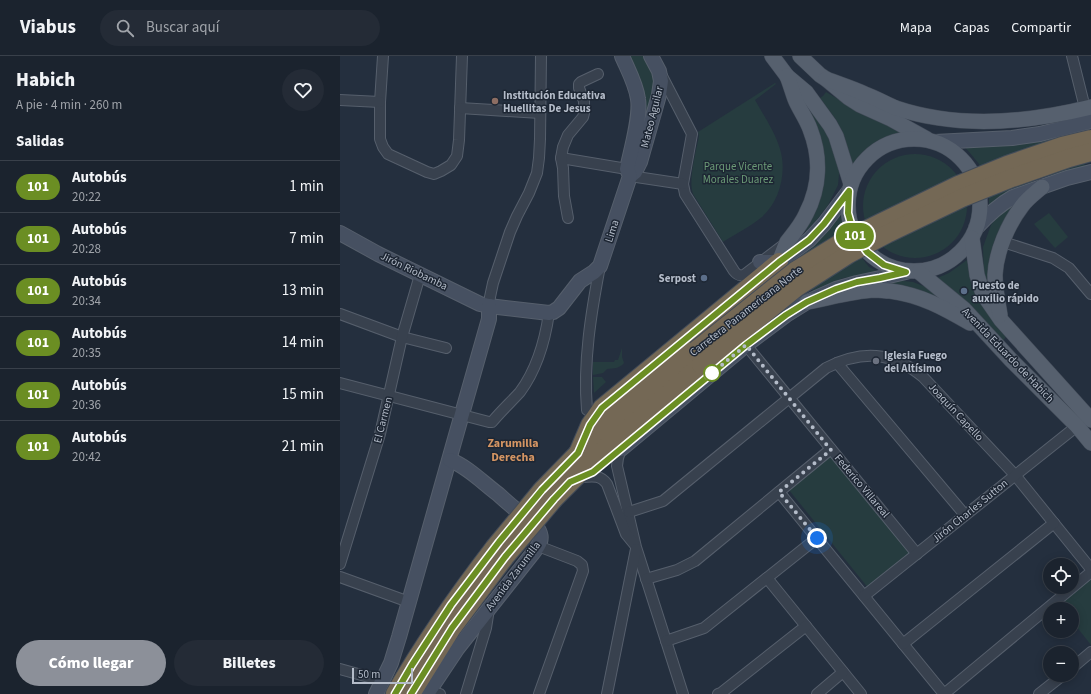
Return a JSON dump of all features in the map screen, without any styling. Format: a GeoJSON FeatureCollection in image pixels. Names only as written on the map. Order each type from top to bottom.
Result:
{"type":"FeatureCollection","features":[{"type":"Feature","properties":{"kind":"highway","name":"Carretera Panamericana Norte"},"geometry":{"type":"LineString","coordinates":[[576,479],[603,450],[698,358],[795,271],[842,242],[880,222],[972,179],[1055,148],[1089,119]]}},
{"type":"Feature","properties":{"kind":"highway","name":"Carretera Panamericana Norte"},"geometry":{"type":"LineString","coordinates":[[548,495],[578,453],[612,421],[796,288],[849,254],[962,198],[1012,178],[1091,152]]}},
{"type":"Feature","properties":{"kind":"highway"},"geometry":{"type":"LineString","coordinates":[[578,453],[590,425],[602,408],[779,262]]}},
{"type":"Feature","properties":{"kind":"highway"},"geometry":{"type":"LineString","coordinates":[[395,694],[433,632],[455,600],[499,553],[548,495],[576,479],[593,472],[621,448]]}},
{"type":"Feature","properties":{"kind":"highway"},"geometry":{"type":"LineString","coordinates":[[411,694],[499,553]]}},
{"type":"Feature","properties":{"kind":"main road","name":"Lima"},"geometry":{"type":"LineString","coordinates":[[600,266],[628,172],[638,118],[638,98],[634,84],[622,56]]}},
{"type":"Feature","properties":{"kind":"main road","name":"Mateo Aguilar"},"geometry":{"type":"LineString","coordinates":[[628,172],[635,172],[638,168],[661,81],[659,71],[651,56]]}},
{"type":"Feature","properties":{"kind":"main road"},"geometry":{"type":"LineString","coordinates":[[772,56],[787,76],[806,92],[823,114],[836,136],[850,187]]}},
{"type":"Feature","properties":{"kind":"main road"},"geometry":{"type":"LineString","coordinates":[[800,56],[823,77],[860,105],[954,152],[968,168],[977,186],[980,207],[974,233]]}},
{"type":"Feature","properties":{"kind":"main road"},"geometry":{"type":"LineString","coordinates":[[779,262],[787,243],[798,228],[809,208],[817,183],[818,169],[815,141],[804,114],[795,100],[787,76]]}},
{"type":"Feature","properties":{"kind":"main road"},"geometry":{"type":"LineString","coordinates":[[806,92],[813,93],[818,91],[821,87],[823,77]]}},
{"type":"Feature","properties":{"kind":"main road"},"geometry":{"type":"LineString","coordinates":[[823,77],[894,107],[931,117],[968,121],[1002,122],[1054,115],[1089,119]]}},
{"type":"Feature","properties":{"kind":"main road"},"geometry":{"type":"LineString","coordinates":[[912,272],[884,265],[867,252],[854,234],[848,213],[850,187],[853,177],[862,164],[877,149],[896,141],[916,139],[933,141],[1012,138],[1040,134],[1089,119]]}},
{"type":"Feature","properties":{"kind":"main road"},"geometry":{"type":"LineString","coordinates":[[1089,119],[1082,131],[1081,140],[1086,159],[1091,165]]}},
{"type":"Feature","properties":{"kind":"main road"},"geometry":{"type":"LineString","coordinates":[[621,448],[746,345],[786,315],[807,302],[836,289],[857,282],[940,266],[958,255],[988,215],[1007,200],[1067,178],[1091,172]]}},
{"type":"Feature","properties":{"kind":"main road"},"geometry":{"type":"LineString","coordinates":[[779,262],[809,240],[824,224],[850,187]]}},
{"type":"Feature","properties":{"kind":"main road"},"geometry":{"type":"LineString","coordinates":[[1001,320],[995,276],[997,260],[1003,242],[1022,205],[1042,187]]}},
{"type":"Feature","properties":{"kind":"main road","name":"Jirón Riobamba"},"geometry":{"type":"LineString","coordinates":[[340,233],[420,275],[476,302],[488,306],[549,313]]}},
{"type":"Feature","properties":{"kind":"main road","name":"Avenida Eduardo de Habich"},"geometry":{"type":"LineString","coordinates":[[974,233],[977,275],[983,294],[1001,320],[1091,420]]}},
{"type":"Feature","properties":{"kind":"main road"},"geometry":{"type":"LineString","coordinates":[[760,262],[779,262],[789,266],[797,273],[803,282],[807,302]]}},
{"type":"Feature","properties":{"kind":"main road"},"geometry":{"type":"LineString","coordinates":[[549,313],[559,308],[580,281],[600,266]]}},
{"type":"Feature","properties":{"kind":"main road","name":"Avenida Eduardo de Habich"},"geometry":{"type":"LineString","coordinates":[[912,272],[964,309],[1077,426],[1091,443]]}},
{"type":"Feature","properties":{"kind":"main road"},"geometry":{"type":"LineString","coordinates":[[807,302],[876,290],[909,294],[941,306],[985,332]]}},
{"type":"Feature","properties":{"kind":"main road"},"geometry":{"type":"LineString","coordinates":[[376,694],[391,663],[450,460],[489,319],[488,306]]}},
{"type":"Feature","properties":{"kind":"main road"},"geometry":{"type":"LineString","coordinates":[[1004,352],[1005,340],[1008,337],[1018,338]]}},
{"type":"Feature","properties":{"kind":"main road","name":"Avenida Zarumilla"},"geometry":{"type":"LineString","coordinates":[[432,693],[457,649],[538,546],[542,537],[538,529],[472,473],[450,460]]}},
{"type":"Feature","properties":{"kind":"street"},"geometry":{"type":"LineString","coordinates":[[383,56],[380,102],[380,139],[383,147],[388,154],[417,168],[434,174],[453,163],[457,156],[462,56]]}},
{"type":"Feature","properties":{"kind":"street"},"geometry":{"type":"LineString","coordinates":[[488,306],[510,232],[537,173],[542,56]]}},
{"type":"Feature","properties":{"kind":"street"},"geometry":{"type":"LineString","coordinates":[[1072,56],[1089,119]]}},
{"type":"Feature","properties":{"kind":"street"},"geometry":{"type":"LineString","coordinates":[[659,71],[692,134],[683,184],[686,196],[736,274],[744,275],[787,243]]}},
{"type":"Feature","properties":{"kind":"street"},"geometry":{"type":"LineString","coordinates":[[568,218],[564,196],[561,158],[562,147],[568,135],[584,113],[584,101],[579,84],[598,74]]}},
{"type":"Feature","properties":{"kind":"street"},"geometry":{"type":"LineString","coordinates":[[340,100],[380,102]]}},
{"type":"Feature","properties":{"kind":"street"},"geometry":{"type":"LineString","coordinates":[[460,108],[540,113]]}},
{"type":"Feature","properties":{"kind":"street"},"geometry":{"type":"LineString","coordinates":[[561,158],[683,184]]}},
{"type":"Feature","properties":{"kind":"street"},"geometry":{"type":"LineString","coordinates":[[1003,242],[1053,258],[1069,268],[1091,294]]}},
{"type":"Feature","properties":{"kind":"street","name":"Lima"},"geometry":{"type":"LineString","coordinates":[[587,410],[587,361],[593,305],[600,266]]}},
{"type":"Feature","properties":{"kind":"street","name":"El Carmen"},"geometry":{"type":"LineString","coordinates":[[340,564],[380,434],[402,337],[420,275]]}},
{"type":"Feature","properties":{"kind":"street"},"geometry":{"type":"LineString","coordinates":[[340,383],[492,422],[519,392],[530,377],[544,343],[549,313]]}},
{"type":"Feature","properties":{"kind":"street"},"geometry":{"type":"LineString","coordinates":[[340,314],[402,337],[446,348]]}},
{"type":"Feature","properties":{"kind":"street","name":"Federico Villareal"},"geometry":{"type":"LineString","coordinates":[[746,345],[917,554]]}},
{"type":"Feature","properties":{"kind":"street","name":"Joaquín Capello"},"geometry":{"type":"LineString","coordinates":[[628,512],[663,501],[826,368],[849,358],[877,356],[901,362],[912,368],[935,390],[1014,475],[1091,568]]}},
{"type":"Feature","properties":{"kind":"street"},"geometry":{"type":"LineString","coordinates":[[837,363],[965,515]]}},
{"type":"Feature","properties":{"kind":"street","name":"Jirón Charles Sutton"},"geometry":{"type":"LineString","coordinates":[[864,596],[1077,426]]}},
{"type":"Feature","properties":{"kind":"street"},"geometry":{"type":"LineString","coordinates":[[621,448],[617,466],[636,547],[684,694]]}},
{"type":"Feature","properties":{"kind":"street"},"geometry":{"type":"LineString","coordinates":[[646,579],[677,570],[695,561],[831,450]]}},
{"type":"Feature","properties":{"kind":"street"},"geometry":{"type":"LineString","coordinates":[[576,479],[594,476],[600,477],[604,480],[607,484],[626,534],[636,547],[606,694]]}},
{"type":"Feature","properties":{"kind":"street"},"geometry":{"type":"LineString","coordinates":[[779,492],[944,694],[1091,572]]}},
{"type":"Feature","properties":{"kind":"street"},"geometry":{"type":"LineString","coordinates":[[903,644],[1054,523]]}},
{"type":"Feature","properties":{"kind":"street"},"geometry":{"type":"LineString","coordinates":[[666,641],[704,628],[817,538]]}},
{"type":"Feature","properties":{"kind":"street"},"geometry":{"type":"LineString","coordinates":[[538,546],[576,561],[582,565],[583,571],[540,694]]}},
{"type":"Feature","properties":{"kind":"street"},"geometry":{"type":"LineString","coordinates":[[340,577],[409,602]]}},
{"type":"Feature","properties":{"kind":"street"},"geometry":{"type":"LineString","coordinates":[[767,578],[861,694]]}},
{"type":"Feature","properties":{"kind":"street"},"geometry":{"type":"LineString","coordinates":[[466,694],[486,628],[489,608]]}},
{"type":"Feature","properties":{"kind":"street"},"geometry":{"type":"LineString","coordinates":[[718,694],[806,626]]}},
{"type":"Feature","properties":{"kind":"street"},"geometry":{"type":"LineString","coordinates":[[1079,662],[1091,652]]}},
{"type":"Feature","properties":{"kind":"street"},"geometry":{"type":"LineString","coordinates":[[340,669],[383,681]]}},
{"type":"Feature","properties":{"kind":"street"},"geometry":{"type":"LineString","coordinates":[[817,694],[843,672]]}},
{"type":"Feature","properties":{"kind":"street"},"geometry":{"type":"LineString","coordinates":[[1039,694],[1054,682]]}},
{"type":"Feature","properties":{"kind":"green space"},"geometry":{"type":"Polygon","coordinates":[[[626,56],[648,56],[657,73],[637,168],[641,129],[626,56]]]}},
{"type":"Feature","properties":{"kind":"green space","name":"Parque Vicente Morales Duarez"},"geometry":{"type":"Polygon","coordinates":[[[775,83],[776,84],[755,100],[772,130],[780,149],[783,167],[780,186],[773,203],[762,217],[723,242],[693,194],[691,181],[694,157],[699,136],[698,132],[775,83]]]}},
{"type":"Feature","properties":{"kind":"green space"},"geometry":{"type":"Polygon","coordinates":[[[793,87],[824,124],[839,166],[838,185],[828,205],[816,221],[798,238],[821,188],[793,87]]]}},
{"type":"Feature","properties":{"kind":"green space"},"geometry":{"type":"Polygon","coordinates":[[[826,92],[855,109],[903,131],[884,138],[868,148],[852,165],[844,136],[837,121],[820,98],[826,92]]]}},
{"type":"Feature","properties":{"kind":"green space"},"geometry":{"type":"Polygon","coordinates":[[[1079,127],[1078,148],[1081,158],[1086,166],[1037,179],[989,207],[989,195],[979,164],[960,142],[1079,127]]]}},
{"type":"Feature","properties":{"kind":"green space"},"geometry":{"type":"Polygon","coordinates":[[[915,154],[935,158],[952,169],[963,186],[967,206],[963,226],[952,243],[935,254],[915,258],[895,254],[878,243],[867,226],[863,206],[867,186],[878,169],[895,158],[915,154]]]}},
{"type":"Feature","properties":{"kind":"green space"},"geometry":{"type":"Polygon","coordinates":[[[1021,197],[999,231],[993,245],[988,286],[984,276],[983,247],[991,225],[1004,208],[1021,197]]]}},
{"type":"Feature","properties":{"kind":"green space"},"geometry":{"type":"Polygon","coordinates":[[[839,212],[851,244],[869,267],[881,273],[843,278],[813,292],[811,286],[794,259],[839,212]]]}},
{"type":"Feature","properties":{"kind":"green space"},"geometry":{"type":"Polygon","coordinates":[[[1049,213],[1068,237],[1055,248],[1034,224],[1049,213]]]}},
{"type":"Feature","properties":{"kind":"green space"},"geometry":{"type":"Polygon","coordinates":[[[967,260],[972,289],[1007,335],[1003,341],[935,279],[949,273],[967,260]]]}},
{"type":"Feature","properties":{"kind":"green space"},"geometry":{"type":"Polygon","coordinates":[[[895,280],[913,282],[926,287],[946,299],[866,287],[895,280]]]}},
{"type":"Feature","properties":{"kind":"green space"},"geometry":{"type":"Polygon","coordinates":[[[622,348],[624,363],[622,365],[616,368],[607,369],[603,373],[593,375],[593,362],[614,362],[615,360],[618,360],[622,348]]]}},
{"type":"Feature","properties":{"kind":"green space"},"geometry":{"type":"Polygon","coordinates":[[[593,377],[602,377],[606,382],[594,393],[593,377]]]}},
{"type":"Feature","properties":{"kind":"green space"},"geometry":{"type":"Polygon","coordinates":[[[832,455],[911,554],[869,589],[789,490],[832,455]]]}},
{"type":"Feature","properties":{"kind":"green space"},"geometry":{"type":"Polygon","coordinates":[[[1091,579],[1091,645],[1079,630],[1079,602],[1063,602],[1073,594],[1079,594],[1079,589],[1091,579]]]}},
{"type":"Feature","properties":{"kind":"bus line","name":"101"},"geometry":{"type":"LineString","coordinates":[[395,694],[433,632],[480,565],[542,490],[578,453],[590,425],[602,408],[779,262],[809,240],[824,224],[849,191],[848,213],[854,234],[867,252],[884,265],[906,272],[857,282],[836,289],[807,302],[786,315],[746,345],[593,472],[570,482],[496,569],[452,628],[411,694]]}},
{"type":"Feature","properties":{"kind":"place","name":"Institución Educativa Huellitas De Jesus"},"geometry":{"type":"Point","coordinates":[495,101]}},
{"type":"Feature","properties":{"kind":"place","name":"Serpost"},"geometry":{"type":"Point","coordinates":[704,278]}},
{"type":"Feature","properties":{"kind":"place","name":"Puesto de auxilio rápido"},"geometry":{"type":"Point","coordinates":[964,291]}},
{"type":"Feature","properties":{"kind":"place","name":"Iglesia Fuego del Altísimo"},"geometry":{"type":"Point","coordinates":[876,361]}},
{"type":"Feature","properties":{"kind":"district","name":"Zarumilla Derecha"},"geometry":{"type":"Point","coordinates":[513,450]}},
{"type":"Feature","properties":{"kind":"route"},"geometry":{"type":"LineString","coordinates":[[712,373],[706,378],[746,345],[831,450],[779,492],[817,538]]}}]}
